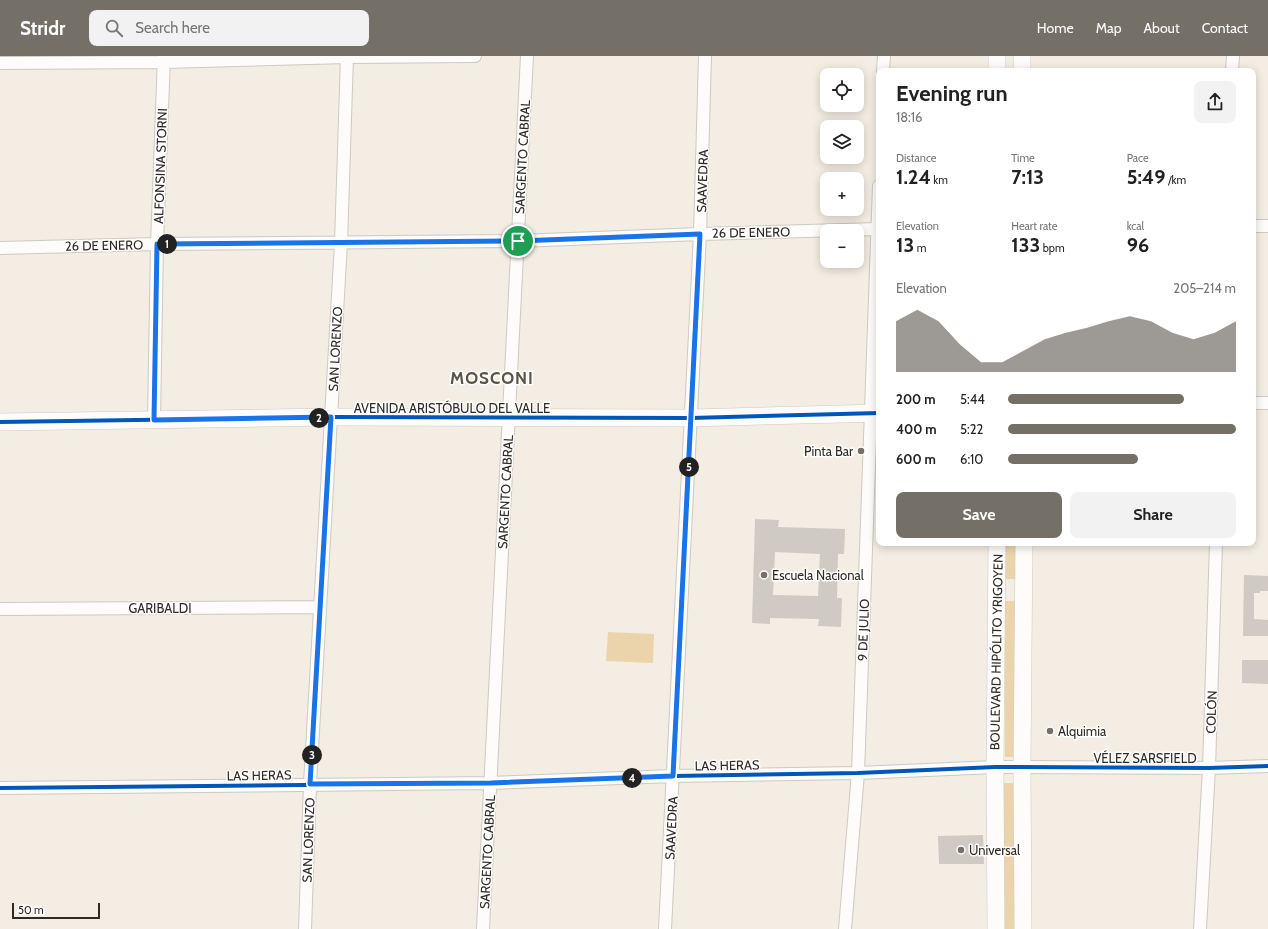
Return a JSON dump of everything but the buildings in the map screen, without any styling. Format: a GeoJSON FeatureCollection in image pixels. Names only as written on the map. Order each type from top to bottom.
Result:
{"type":"FeatureCollection","features":[{"type":"Feature","properties":{"kind":"street"},"geometry":{"type":"LineString","coordinates":[[0,63],[348,56],[475,56]]}},
{"type":"Feature","properties":{"kind":"street","name":"SAN LORENZO"},"geometry":{"type":"LineString","coordinates":[[305,929],[310,784],[341,243],[348,56]]}},
{"type":"Feature","properties":{"kind":"street","name":"SARGENTO CABRAL"},"geometry":{"type":"LineString","coordinates":[[483,929],[528,56]]}},
{"type":"Feature","properties":{"kind":"street","name":"SAAVEDRA"},"geometry":{"type":"LineString","coordinates":[[665,929],[700,234],[706,56]]}},
{"type":"Feature","properties":{"kind":"street"},"geometry":{"type":"LineString","coordinates":[[883,68],[884,56]]}},
{"type":"Feature","properties":{"kind":"street"},"geometry":{"type":"LineString","coordinates":[[997,56],[997,68]]}},
{"type":"Feature","properties":{"kind":"street"},"geometry":{"type":"LineString","coordinates":[[1022,56],[1022,68]]}},
{"type":"Feature","properties":{"kind":"street"},"geometry":{"type":"LineString","coordinates":[[1232,68],[1233,56]]}},
{"type":"Feature","properties":{"kind":"street","name":"ALFONSINA STORNI"},"geometry":{"type":"LineString","coordinates":[[154,420],[157,244],[164,59]]}},
{"type":"Feature","properties":{"kind":"street"},"geometry":{"type":"LineString","coordinates":[[1256,226],[1268,226]]}},
{"type":"Feature","properties":{"kind":"street","name":"26 DE ENERO"},"geometry":{"type":"LineString","coordinates":[[0,248],[157,244],[518,241],[876,229]]}},
{"type":"Feature","properties":{"kind":"street","name":"9 DE JULIO"},"geometry":{"type":"LineString","coordinates":[[844,929],[858,773],[875,413],[876,352]]}},
{"type":"Feature","properties":{"kind":"street"},"geometry":{"type":"LineString","coordinates":[[1256,403],[1268,403]]}},
{"type":"Feature","properties":{"kind":"street","name":"AVENIDA ARISTÓBULO DEL VALLE"},"geometry":{"type":"LineString","coordinates":[[0,422],[331,417],[509,419],[691,418],[875,413]]}},
{"type":"Feature","properties":{"kind":"street","name":"BOULEVARD HIPÓLITO YRIGOYEN"},"geometry":{"type":"LineString","coordinates":[[996,929],[994,767],[997,546]]}},
{"type":"Feature","properties":{"kind":"street","name":"BOULEVARD HIPÓLITO YRIGOYEN"},"geometry":{"type":"LineString","coordinates":[[1023,929],[1022,767],[1024,546]]}},
{"type":"Feature","properties":{"kind":"street","name":"COLÓN"},"geometry":{"type":"LineString","coordinates":[[1200,929],[1209,768],[1216,546]]}},
{"type":"Feature","properties":{"kind":"street"},"geometry":{"type":"LineString","coordinates":[[996,590],[1023,589]]}},
{"type":"Feature","properties":{"kind":"street","name":"GARIBALDI"},"geometry":{"type":"LineString","coordinates":[[0,609],[320,607]]}},
{"type":"Feature","properties":{"kind":"street","name":"VÉLEZ SARSFIELD"},"geometry":{"type":"LineString","coordinates":[[1022,767],[1209,768],[1268,766]]}},
{"type":"Feature","properties":{"kind":"street","name":"LAS HERAS"},"geometry":{"type":"LineString","coordinates":[[0,788],[491,783],[673,776],[858,773],[1022,767]]}},
{"type":"Feature","properties":{"kind":"shaded area"},"geometry":{"type":"Polygon","coordinates":[[[1005,546],[1015,546],[1015,579],[1005,579],[1005,546]]]}},
{"type":"Feature","properties":{"kind":"shaded area"},"geometry":{"type":"Polygon","coordinates":[[[1005,601],[1015,601],[1015,757],[1005,757],[1005,601]]]}},
{"type":"Feature","properties":{"kind":"shaded area"},"geometry":{"type":"Polygon","coordinates":[[[608,632],[654,634],[653,663],[606,661],[608,632]]]}},
{"type":"Feature","properties":{"kind":"shaded area"},"geometry":{"type":"Polygon","coordinates":[[[1004,783],[1014,783],[1014,929],[1004,929],[1004,783]]]}},
{"type":"Feature","properties":{"kind":"cycle path"},"geometry":{"type":"LineString","coordinates":[[0,422],[331,417],[691,418],[876,413]]}},
{"type":"Feature","properties":{"kind":"cycle path"},"geometry":{"type":"LineString","coordinates":[[0,788],[491,783],[673,776],[858,773],[995,767],[1209,768],[1268,766]]}},
{"type":"Feature","properties":{"kind":"place","name":"Pinta Bar"},"geometry":{"type":"Point","coordinates":[861,451]}},
{"type":"Feature","properties":{"kind":"place","name":"Escuela Nacional"},"geometry":{"type":"Point","coordinates":[764,575]}},
{"type":"Feature","properties":{"kind":"place","name":"Alquimia"},"geometry":{"type":"Point","coordinates":[1050,731]}},
{"type":"Feature","properties":{"kind":"place","name":"Universal"},"geometry":{"type":"Point","coordinates":[961,850]}},
{"type":"Feature","properties":{"kind":"district","name":"MOSCONI"},"geometry":{"type":"Point","coordinates":[492,378]}},
{"type":"Feature","properties":{"kind":"route"},"geometry":{"type":"LineString","coordinates":[[700,234],[673,776],[491,783],[310,784],[331,417],[154,420],[157,244],[518,241],[700,234]]}}]}
